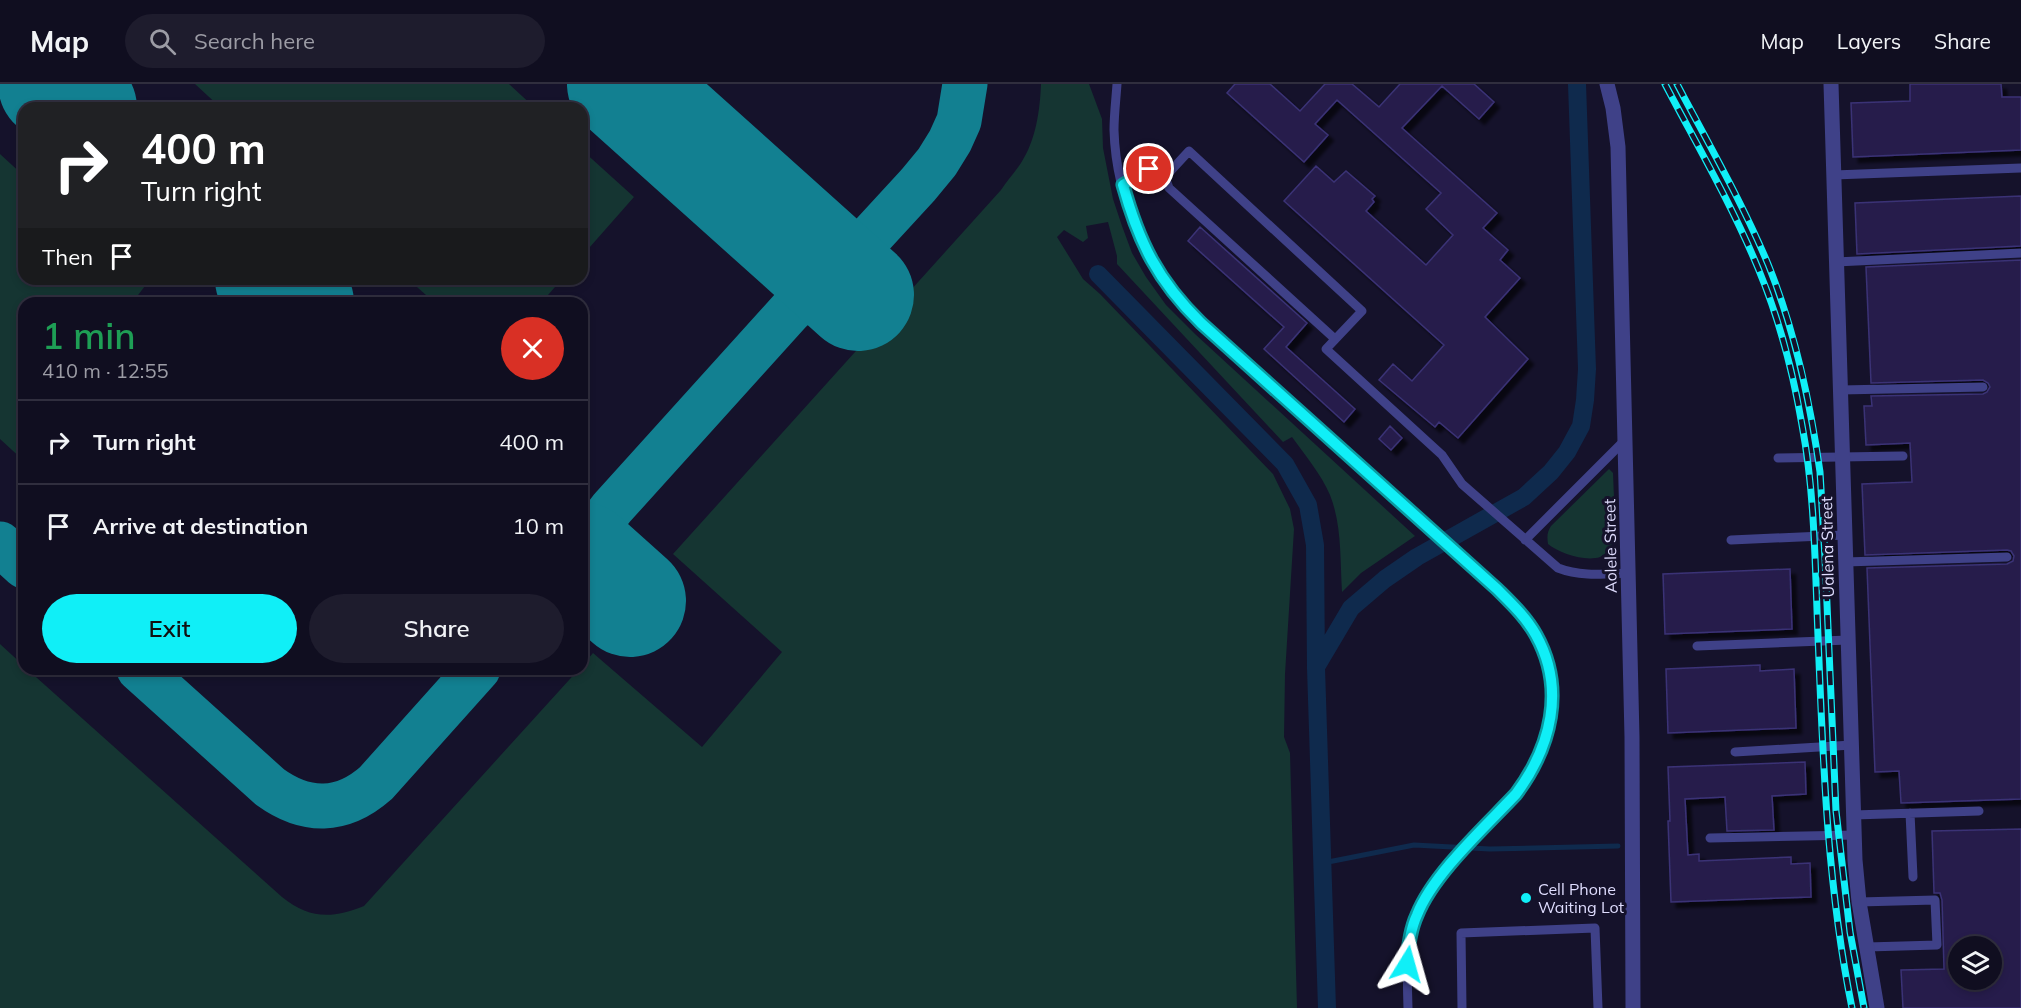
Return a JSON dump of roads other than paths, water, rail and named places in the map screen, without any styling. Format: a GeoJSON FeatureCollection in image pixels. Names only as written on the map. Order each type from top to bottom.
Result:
{"type":"FeatureCollection","features":[{"type":"Feature","properties":{"kind":"street","name":"Aolele Street"},"geometry":{"type":"LineString","coordinates":[[1607,84],[1618,147],[1629,573],[1633,1008]]}},
{"type":"Feature","properties":{"kind":"street","name":"Ualena Street"},"geometry":{"type":"LineString","coordinates":[[1831,84],[1854,815],[1859,902],[1877,1008]]}},
{"type":"Feature","properties":{"kind":"lane"},"geometry":{"type":"LineString","coordinates":[[1117,84],[1114,130],[1118,166],[1123,185],[1151,260],[1173,294],[1514,605],[1536,635],[1548,668],[1552,701],[1548,736],[1535,766],[1516,794],[1442,874],[1422,904],[1414,923],[1408,947],[1408,1008]]}},
{"type":"Feature","properties":{"kind":"lane"},"geometry":{"type":"LineString","coordinates":[[1165,177],[1189,151],[1362,311],[1326,349],[1442,456],[1462,484],[1525,540],[1558,568],[1570,572],[1584,575],[1629,573]]}},
{"type":"Feature","properties":{"kind":"lane"},"geometry":{"type":"LineString","coordinates":[[1834,175],[2021,168]]}},
{"type":"Feature","properties":{"kind":"lane"},"geometry":{"type":"LineString","coordinates":[[1123,185],[1149,169],[1165,177],[1169,188],[1335,339]]}},
{"type":"Feature","properties":{"kind":"lane"},"geometry":{"type":"LineString","coordinates":[[1836,262],[2021,254]]}},
{"type":"Feature","properties":{"kind":"lane"},"geometry":{"type":"LineString","coordinates":[[1841,390],[1983,387]]}},
{"type":"Feature","properties":{"kind":"lane"},"geometry":{"type":"LineString","coordinates":[[1525,540],[1626,439]]}},
{"type":"Feature","properties":{"kind":"lane"},"geometry":{"type":"LineString","coordinates":[[1778,458],[1903,456]]}},
{"type":"Feature","properties":{"kind":"lane"},"geometry":{"type":"LineString","coordinates":[[1731,540],[1845,536]]}},
{"type":"Feature","properties":{"kind":"lane"},"geometry":{"type":"LineString","coordinates":[[1845,562],[2007,557]]}},
{"type":"Feature","properties":{"kind":"lane"},"geometry":{"type":"LineString","coordinates":[[1697,645],[1848,640]]}},
{"type":"Feature","properties":{"kind":"lane"},"geometry":{"type":"LineString","coordinates":[[1735,752],[1852,745]]}},
{"type":"Feature","properties":{"kind":"lane"},"geometry":{"type":"LineString","coordinates":[[1854,815],[1979,811]]}},
{"type":"Feature","properties":{"kind":"lane"},"geometry":{"type":"LineString","coordinates":[[1910,813],[1913,877]]}},
{"type":"Feature","properties":{"kind":"lane"},"geometry":{"type":"LineString","coordinates":[[1710,838],[1855,835]]}},
{"type":"Feature","properties":{"kind":"lane"},"geometry":{"type":"LineString","coordinates":[[1859,902],[1935,900],[1937,945],[1867,947]]}},
{"type":"Feature","properties":{"kind":"lane"},"geometry":{"type":"LineString","coordinates":[[1462,1008],[1461,933],[1595,928],[1598,1008]]}},
{"type":"Feature","properties":{"kind":"waterway"},"geometry":{"type":"LineString","coordinates":[[1316,667],[1351,608],[1385,579],[1417,557],[1524,497],[1551,472],[1567,452],[1581,426],[1587,369],[1577,84]]}},
{"type":"Feature","properties":{"kind":"waterway"},"geometry":{"type":"LineString","coordinates":[[1098,274],[1285,464],[1308,505],[1315,545],[1316,668],[1327,1008]]}},
{"type":"Feature","properties":{"kind":"waterway"},"geometry":{"type":"LineString","coordinates":[[1323,863],[1414,845],[1490,849],[1618,846]]}},
{"type":"Feature","properties":{"kind":"railway"},"geometry":{"type":"LineString","coordinates":[[1665,84],[1726,198],[1748,245],[1766,287],[1790,365],[1806,451],[1812,504],[1824,776],[1837,916],[1852,1008]]}},
{"type":"Feature","properties":{"kind":"railway"},"geometry":{"type":"LineString","coordinates":[[1677,84],[1736,195],[1768,264],[1794,341],[1806,393],[1820,472],[1836,811],[1850,932],[1864,1008]]}},
{"type":"Feature","properties":{"kind":"place","name":"Cell Phone Waiting Lot"},"geometry":{"type":"Point","coordinates":[1526,898]}}]}
